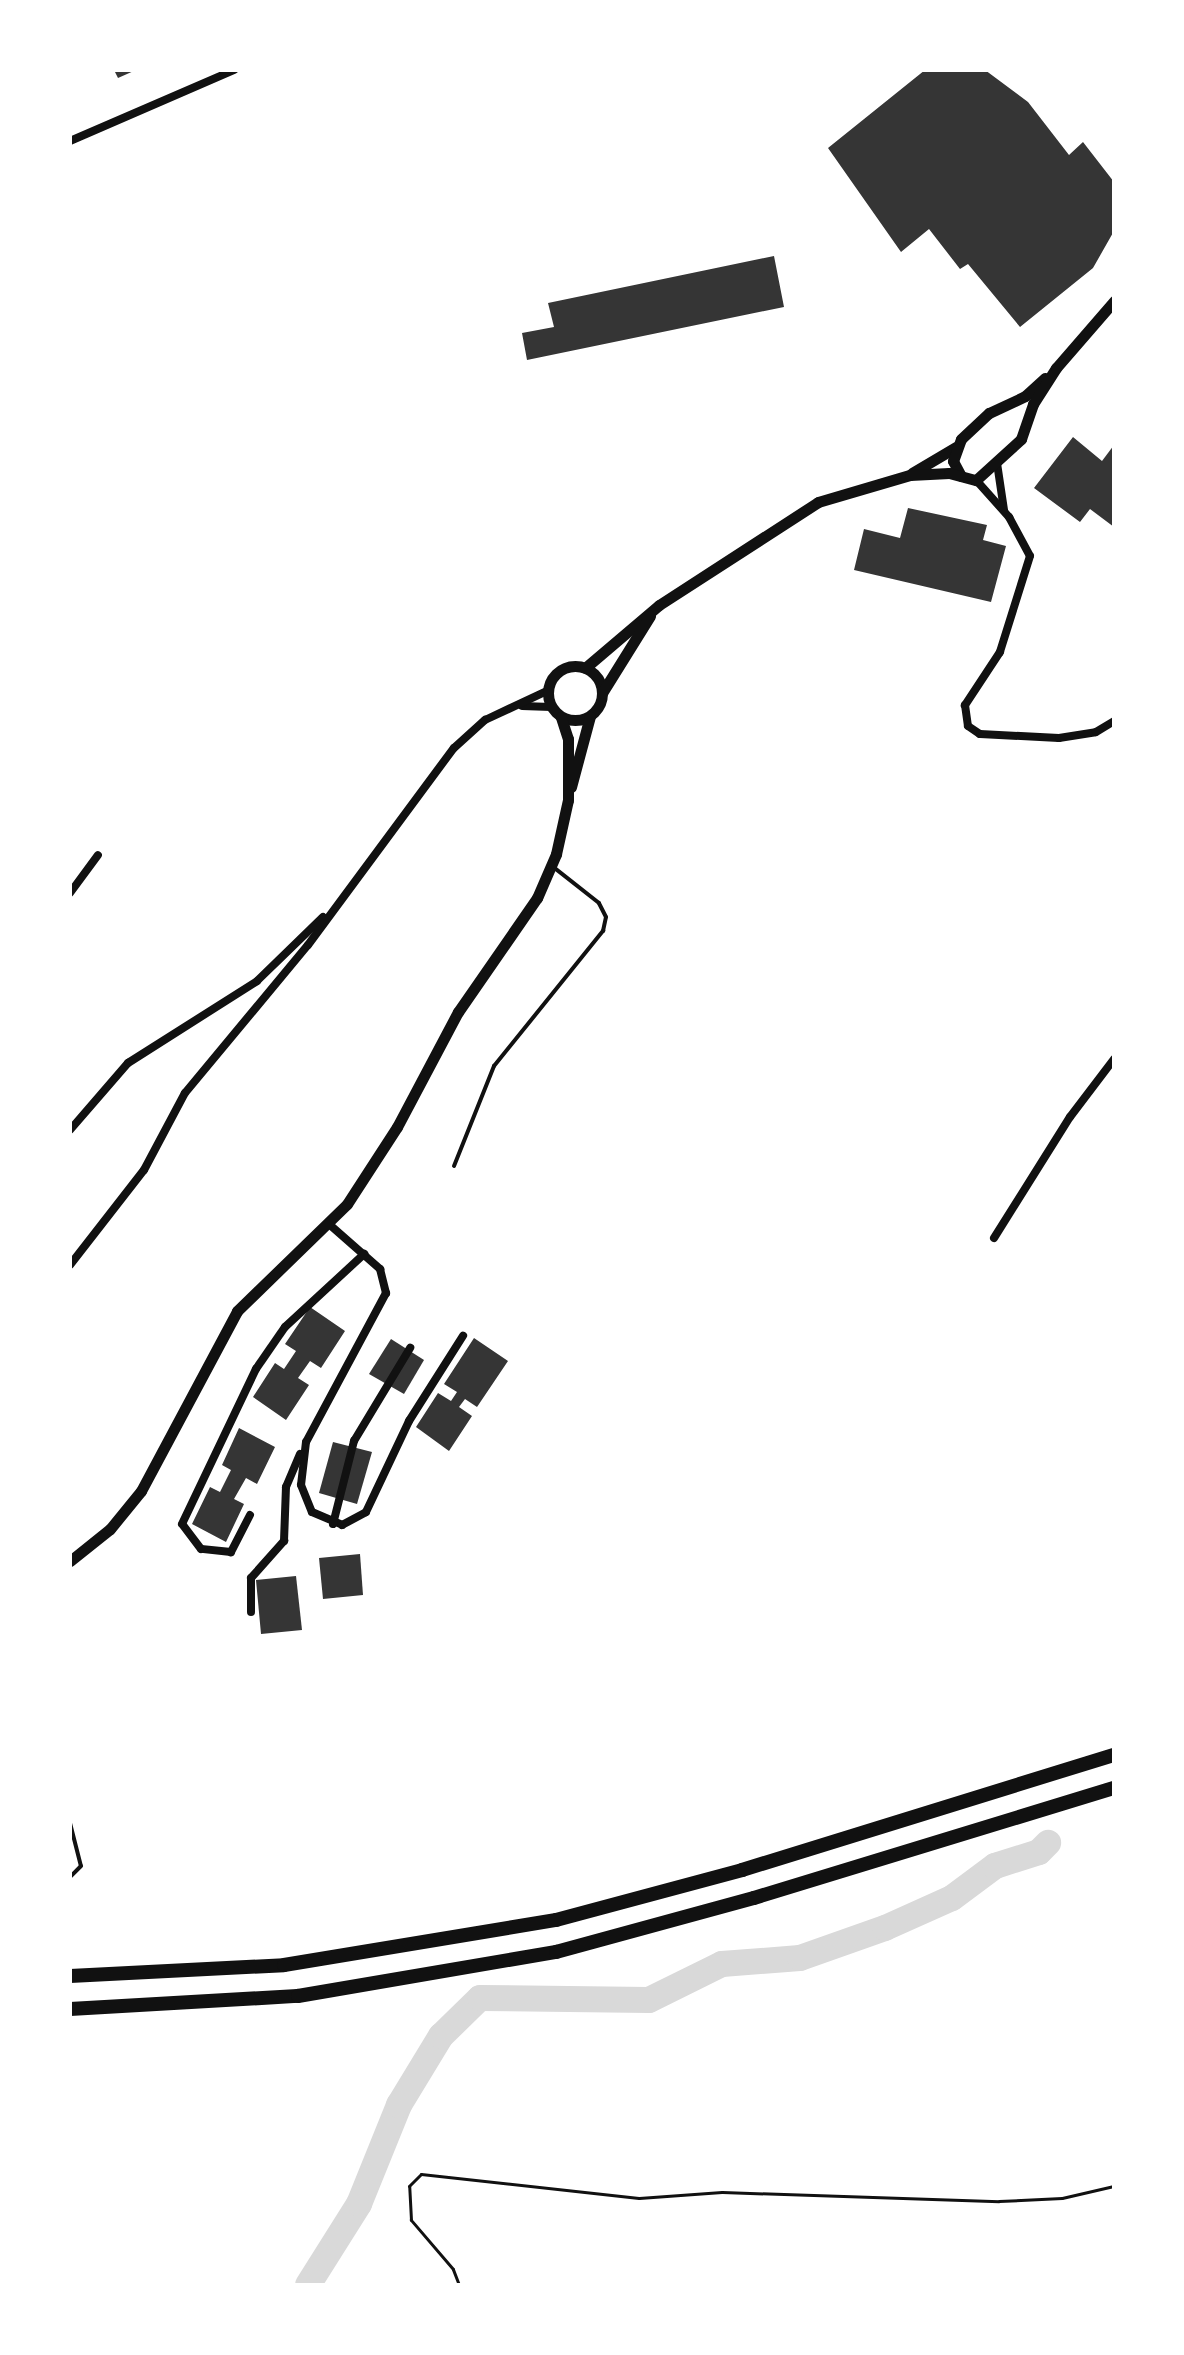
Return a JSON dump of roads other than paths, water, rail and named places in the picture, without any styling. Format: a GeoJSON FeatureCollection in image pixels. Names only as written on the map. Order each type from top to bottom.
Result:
{"type":"FeatureCollection","features":[{"type":"Feature","properties":{"kind":"highway"},"geometry":{"type":"LineString","coordinates":[[70,1976],[284,1965],[556,1920],[742,1870],[1114,1755]]}},
{"type":"Feature","properties":{"kind":"highway"},"geometry":{"type":"LineString","coordinates":[[70,2009],[298,1996],[541,1955],[754,1898],[1114,1788]]}},
{"type":"Feature","properties":{"kind":"main road"},"geometry":{"type":"LineString","coordinates":[[569,792],[568,739],[561,717],[551,707],[547,691],[560,670],[585,668],[659,605],[796,513],[910,475],[956,446],[989,413],[1004,407],[1056,368],[1114,301]]}},
{"type":"Feature","properties":{"kind":"main road"},"geometry":{"type":"LineString","coordinates":[[910,475],[962,476],[976,480],[1021,439],[1056,368]]}},
{"type":"Feature","properties":{"kind":"main road"},"geometry":{"type":"LineString","coordinates":[[1004,407],[1019,412],[1027,424]]}},
{"type":"Feature","properties":{"kind":"main road"},"geometry":{"type":"LineString","coordinates":[[956,446],[953,461],[962,476]]}},
{"type":"Feature","properties":{"kind":"main road"},"geometry":{"type":"LineString","coordinates":[[70,1561],[110,1529],[141,1491],[237,1311],[330,1225],[397,1127],[458,1012],[520,927],[552,866],[590,716],[659,605]]}},
{"type":"Feature","properties":{"kind":"main road"},"geometry":{"type":"LineString","coordinates":[[585,668],[598,678],[602,694]]}},
{"type":"Feature","properties":{"kind":"main road"},"geometry":{"type":"LineString","coordinates":[[561,717],[576,721],[590,716]]}},
{"type":"Feature","properties":{"kind":"street"},"geometry":{"type":"LineString","coordinates":[[70,141],[234,70]]}},
{"type":"Feature","properties":{"kind":"street"},"geometry":{"type":"LineString","coordinates":[[997,463],[1004,511]]}},
{"type":"Feature","properties":{"kind":"street"},"geometry":{"type":"LineString","coordinates":[[976,480],[1004,511],[1030,556],[1000,652],[965,705],[968,726],[980,734],[1059,738],[1096,732],[1114,721]]}},
{"type":"Feature","properties":{"kind":"street"},"geometry":{"type":"LineString","coordinates":[[70,1265],[144,1170],[185,1093],[308,945],[335,905],[465,736],[497,713],[521,706],[547,691]]}},
{"type":"Feature","properties":{"kind":"street"},"geometry":{"type":"LineString","coordinates":[[521,706],[551,707]]}},
{"type":"Feature","properties":{"kind":"street"},"geometry":{"type":"LineString","coordinates":[[70,893],[98,855]]}},
{"type":"Feature","properties":{"kind":"street"},"geometry":{"type":"LineString","coordinates":[[70,1130],[128,1063],[257,981],[335,905]]}},
{"type":"Feature","properties":{"kind":"street"},"geometry":{"type":"LineString","coordinates":[[994,1238],[1070,1117],[1114,1059]]}},
{"type":"Feature","properties":{"kind":"street"},"geometry":{"type":"LineString","coordinates":[[251,1612],[251,1578],[284,1541],[288,1479],[386,1293],[380,1269],[330,1225]]}},
{"type":"Feature","properties":{"kind":"street"},"geometry":{"type":"LineString","coordinates":[[250,1515],[231,1552],[201,1549],[182,1524],[256,1369],[285,1327],[364,1254]]}},
{"type":"Feature","properties":{"kind":"street"},"geometry":{"type":"LineString","coordinates":[[306,1442],[300,1474],[306,1506],[333,1524],[351,1522],[371,1505],[409,1421],[463,1336]]}},
{"type":"Feature","properties":{"kind":"street"},"geometry":{"type":"LineString","coordinates":[[333,1524],[354,1441],[410,1348]]}},
{"type":"Feature","properties":{"kind":"lane"},"geometry":{"type":"LineString","coordinates":[[454,1166],[494,1066],[603,931],[606,917],[599,903],[552,866]]}},
{"type":"Feature","properties":{"kind":"lane"},"geometry":{"type":"LineString","coordinates":[[70,1823],[81,1866],[70,1877]]}},
{"type":"Feature","properties":{"kind":"waterway"},"geometry":{"type":"LineString","coordinates":[[308,2285],[359,2204],[399,2105],[441,2036],[480,1998],[649,2000],[722,1964],[800,1958],[885,1928],[952,1898],[995,1866],[1039,1852],[1048,1843]]}}]}
